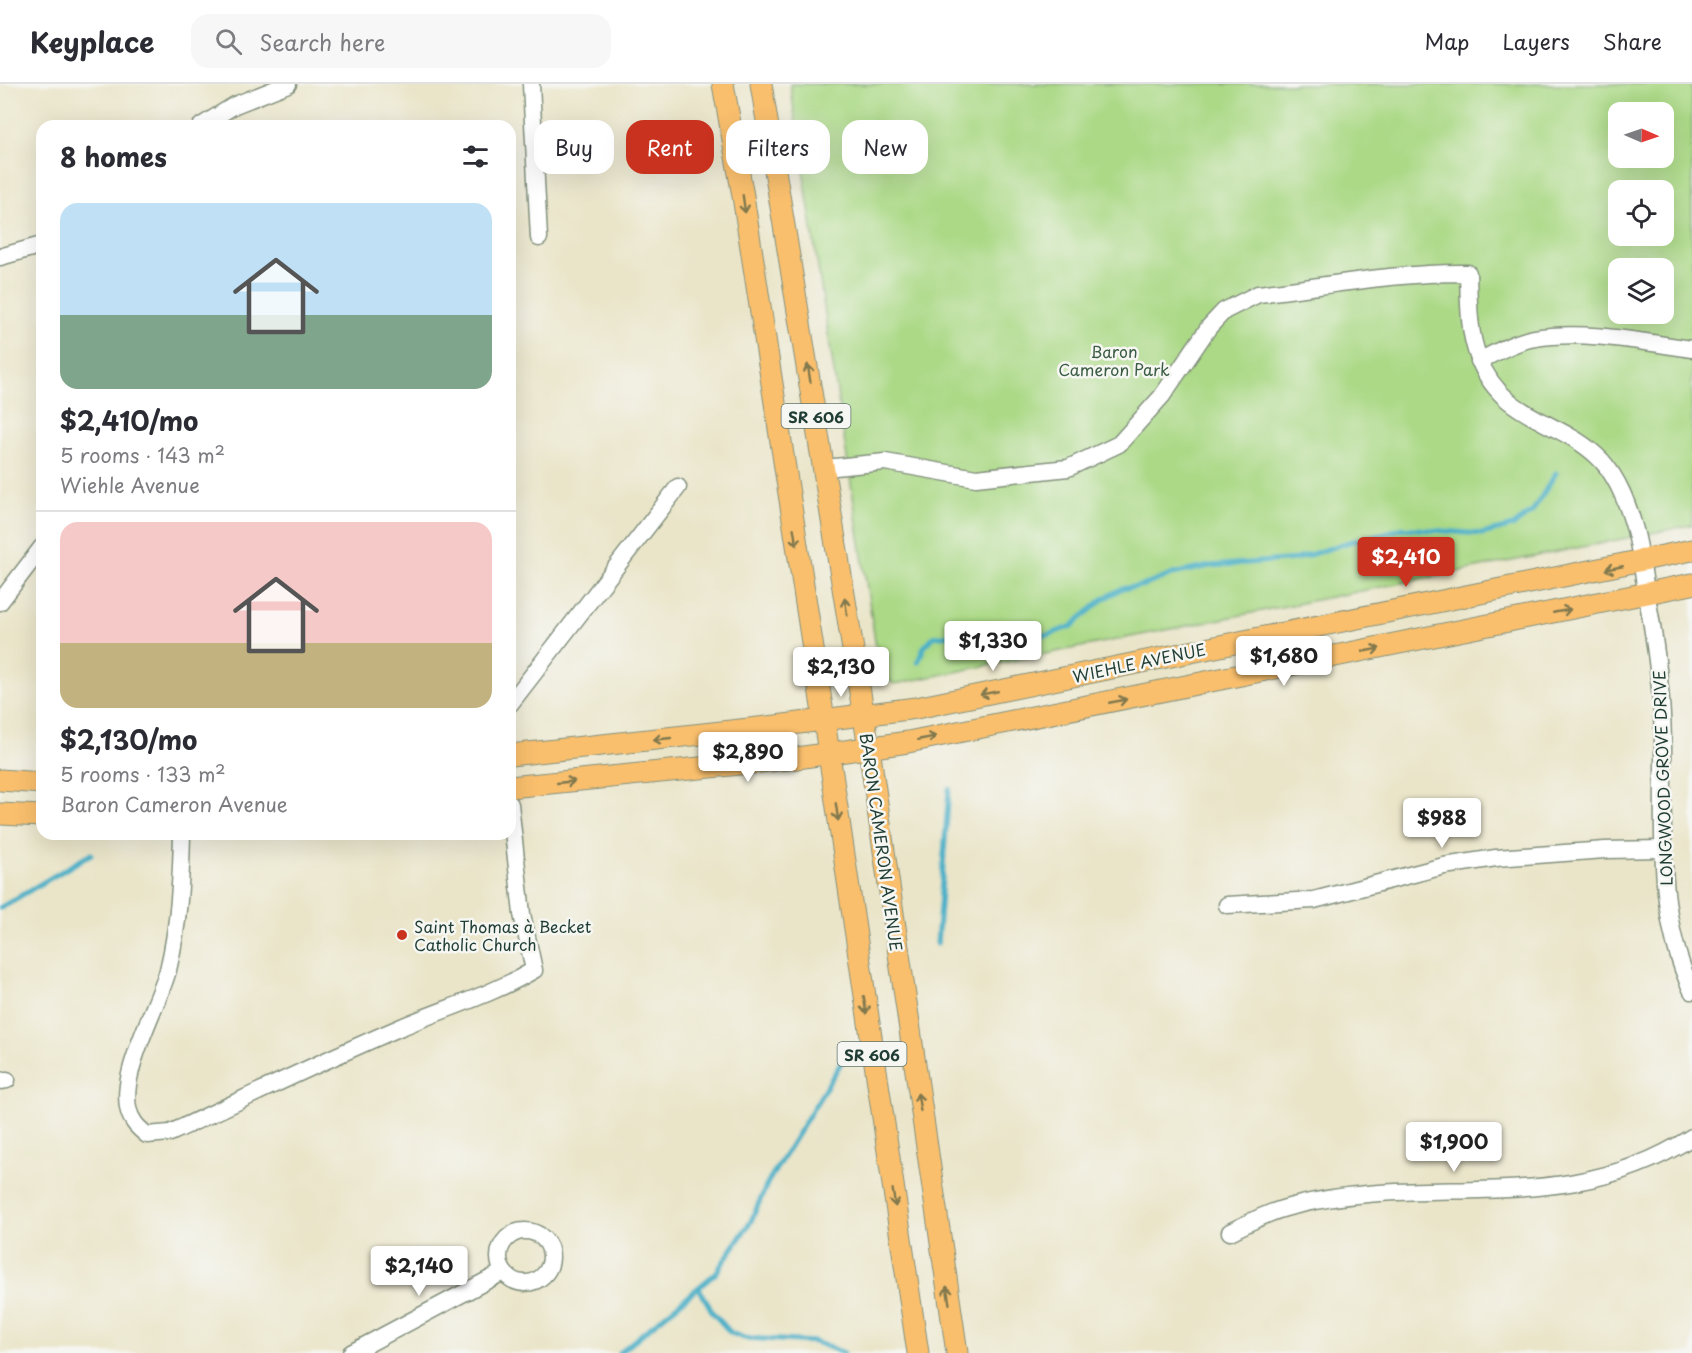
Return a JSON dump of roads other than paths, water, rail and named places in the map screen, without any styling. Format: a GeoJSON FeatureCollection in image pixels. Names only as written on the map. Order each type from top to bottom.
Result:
{"type":"FeatureCollection","features":[{"type":"Feature","properties":{"kind":"main road","name":"SR 606"},"geometry":{"type":"LineString","coordinates":[[723,84],[743,196],[824,720],[918,1353]]}},
{"type":"Feature","properties":{"kind":"main road","name":"BARON CAMERON AVENUE"},"geometry":{"type":"LineString","coordinates":[[761,84],[869,747],[957,1353]]}},
{"type":"Feature","properties":{"kind":"main road","name":"WIEHLE AVENUE"},"geometry":{"type":"LineString","coordinates":[[516,754],[916,708],[1692,550]]}},
{"type":"Feature","properties":{"kind":"main road","name":"WIEHLE AVENUE"},"geometry":{"type":"LineString","coordinates":[[516,786],[829,754],[1020,720],[1692,584]]}},
{"type":"Feature","properties":{"kind":"main road"},"geometry":{"type":"LineString","coordinates":[[0,780],[36,783]]}},
{"type":"Feature","properties":{"kind":"main road"},"geometry":{"type":"LineString","coordinates":[[0,814],[36,816]]}},
{"type":"Feature","properties":{"kind":"street"},"geometry":{"type":"LineString","coordinates":[[212,120],[251,98],[288,84]]}},
{"type":"Feature","properties":{"kind":"street"},"geometry":{"type":"LineString","coordinates":[[531,84],[539,238]]}},
{"type":"Feature","properties":{"kind":"street"},"geometry":{"type":"LineString","coordinates":[[0,256],[36,247]]}},
{"type":"Feature","properties":{"kind":"street","name":"LONGWOOD GROVE DRIVE"},"geometry":{"type":"LineString","coordinates":[[825,468],[885,462],[976,478],[1068,468],[1119,444],[1162,396],[1217,319],[1242,300],[1258,294],[1433,274],[1468,273],[1472,339],[1479,361],[1495,387],[1520,411],[1557,431],[1601,460],[1618,482],[1635,530],[1661,688],[1662,849],[1667,906],[1674,944],[1692,991]]}},
{"type":"Feature","properties":{"kind":"street"},"geometry":{"type":"LineString","coordinates":[[1479,361],[1502,349],[1533,338],[1564,335],[1692,349]]}},
{"type":"Feature","properties":{"kind":"street"},"geometry":{"type":"LineString","coordinates":[[516,696],[678,487]]}},
{"type":"Feature","properties":{"kind":"street"},"geometry":{"type":"LineString","coordinates":[[0,602],[36,555]]}},
{"type":"Feature","properties":{"kind":"street"},"geometry":{"type":"LineString","coordinates":[[182,840],[181,882],[170,962],[150,1012],[128,1082],[127,1100],[132,1121],[147,1135],[170,1133],[357,1046],[455,1004],[512,983],[534,970],[522,914],[514,840]]}},
{"type":"Feature","properties":{"kind":"street"},"geometry":{"type":"LineString","coordinates":[[1227,905],[1314,900],[1444,866],[1496,858],[1605,850],[1662,849]]}},
{"type":"Feature","properties":{"kind":"street"},"geometry":{"type":"LineString","coordinates":[[1230,1232],[1290,1206],[1369,1194],[1564,1186],[1610,1176],[1642,1165],[1692,1137]]}},
{"type":"Feature","properties":{"kind":"street"},"geometry":{"type":"LineString","coordinates":[[351,1353],[503,1272]]}},
{"type":"Feature","properties":{"kind":"waterway"},"geometry":{"type":"LineString","coordinates":[[918,662],[924,647],[933,637],[968,633],[988,627],[1028,636],[1048,635],[1072,626],[1103,599],[1121,589],[1145,585],[1173,574],[1210,566],[1297,559],[1349,542],[1404,528],[1482,534],[1513,526],[1532,512],[1556,473]]}},
{"type":"Feature","properties":{"kind":"waterway"},"geometry":{"type":"LineString","coordinates":[[937,944],[949,789]]}},
{"type":"Feature","properties":{"kind":"waterway"},"geometry":{"type":"LineString","coordinates":[[0,908],[91,854]]}},
{"type":"Feature","properties":{"kind":"waterway"},"geometry":{"type":"LineString","coordinates":[[619,1353],[716,1273],[751,1221],[768,1182],[841,1063]]}},
{"type":"Feature","properties":{"kind":"waterway"},"geometry":{"type":"LineString","coordinates":[[699,1288],[713,1313],[731,1333],[744,1338],[815,1342],[844,1353]]}},
{"type":"Feature","properties":{"kind":"place","name":"Saint Thomas à Becket Catholic Church"},"geometry":{"type":"Point","coordinates":[402,935]}},
{"type":"Feature","properties":{"kind":"park label","name":"Baron Cameron Park"},"geometry":{"type":"Point","coordinates":[1114,360]}}]}
